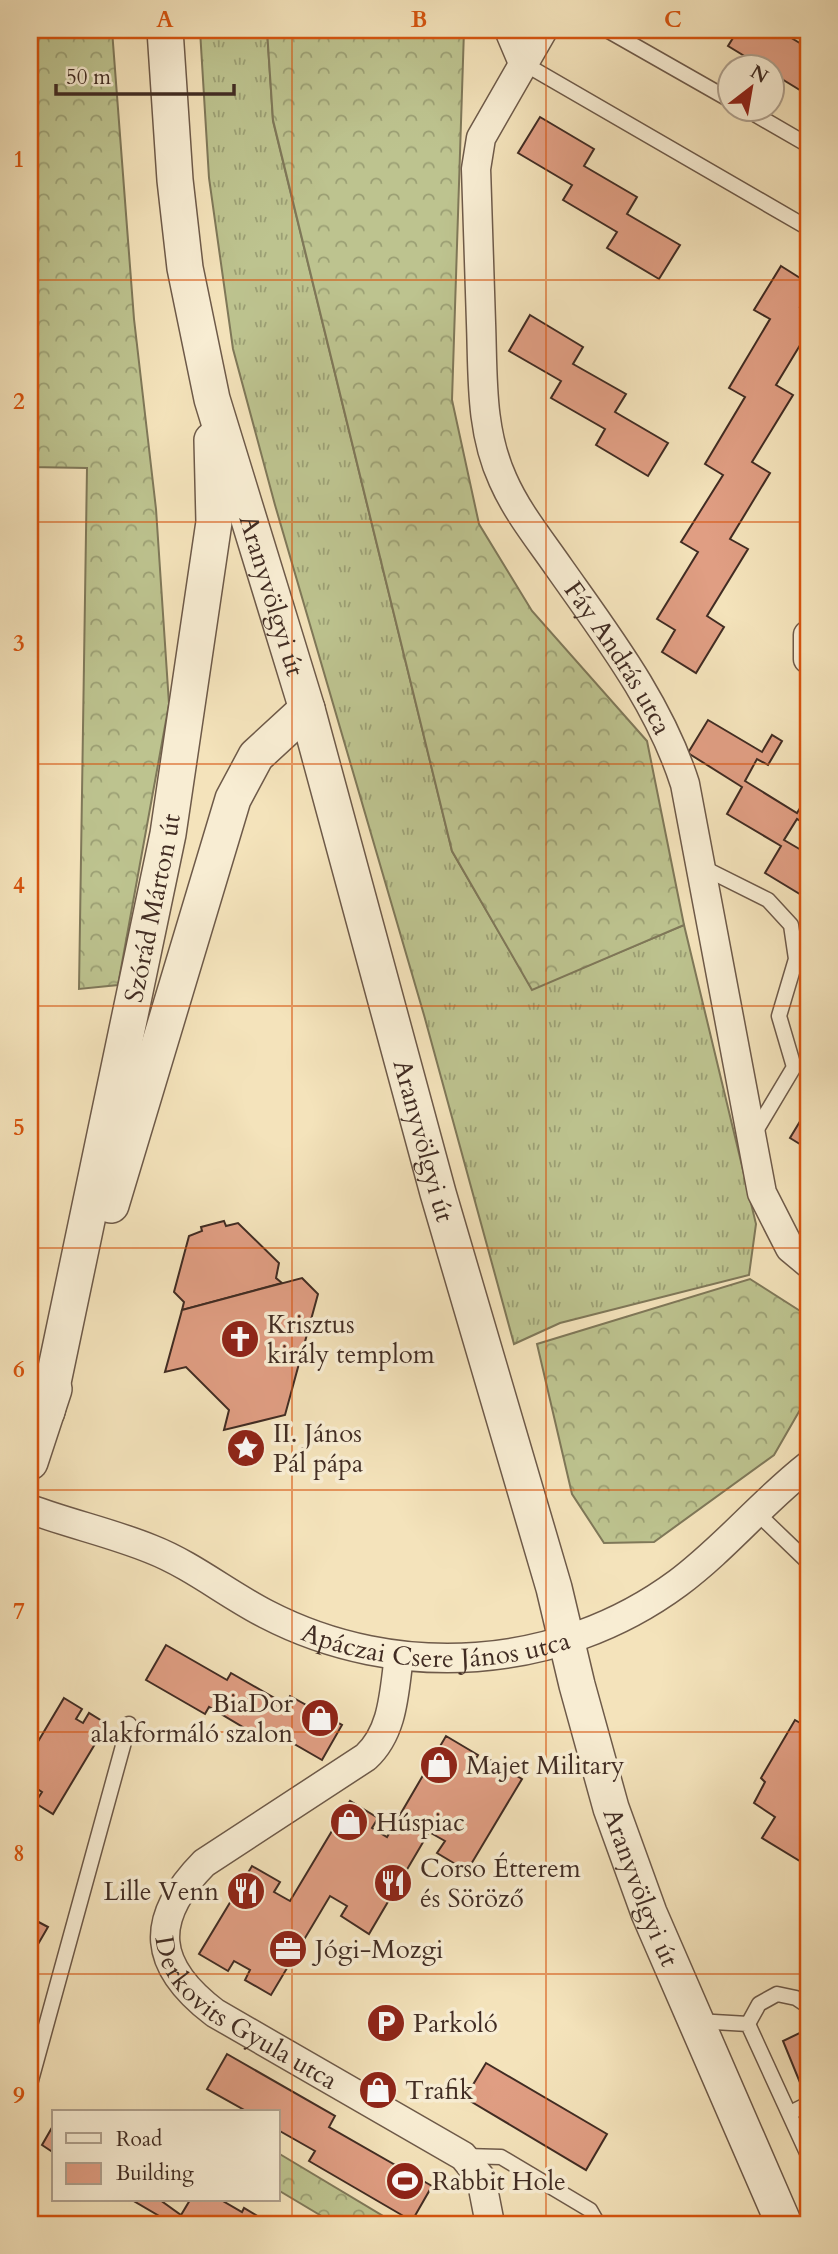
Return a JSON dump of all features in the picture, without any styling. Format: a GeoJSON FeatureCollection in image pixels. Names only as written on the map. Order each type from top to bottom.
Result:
{"type":"FeatureCollection","features":[{"type":"Feature","properties":{"kind":"street","name":"Aranyvölgyi út"},"geometry":{"type":"LineString","coordinates":[[165,30],[175,180],[185,268],[212,399],[307,709],[438,1193],[567,1641],[611,1808],[649,1913],[784,2224]]}},
{"type":"Feature","properties":{"kind":"street"},"geometry":{"type":"LineString","coordinates":[[509,30],[523,63]]}},
{"type":"Feature","properties":{"kind":"street","name":"Fáy András utca"},"geometry":{"type":"LineString","coordinates":[[543,30],[481,138],[476,169],[483,402],[489,444],[502,480],[521,514],[596,620],[663,726],[685,784],[750,1142],[762,1193],[790,1248],[808,1264]]}},
{"type":"Feature","properties":{"kind":"street","name":"Szórád Márton út"},"geometry":{"type":"LineString","coordinates":[[47,1411],[168,834],[214,522],[212,399]]}},
{"type":"Feature","properties":{"kind":"street"},"geometry":{"type":"LineString","coordinates":[[808,635],[808,659]]}},
{"type":"Feature","properties":{"kind":"street","name":"Szórád Márton út"},"geometry":{"type":"LineString","coordinates":[[30,1462],[169,1021],[233,799],[256,755],[307,709]]}},
{"type":"Feature","properties":{"kind":"street","name":"Apáczai Csere János utca"},"geometry":{"type":"LineString","coordinates":[[30,1509],[151,1549],[267,1615],[353,1647],[399,1656],[490,1659],[567,1641],[631,1612],[678,1583],[808,1466]]}},
{"type":"Feature","properties":{"kind":"street","name":"Derkovits Gyula utca"},"geometry":{"type":"LineString","coordinates":[[399,1656],[390,1718],[380,1744],[366,1757],[204,1863],[182,1890],[167,1925],[164,1941],[170,1963],[187,1992],[215,2013],[463,2156],[481,2178],[489,2224]]}},
{"type":"Feature","properties":{"kind":"lane"},"geometry":{"type":"LineString","coordinates":[[607,30],[716,92]]}},
{"type":"Feature","properties":{"kind":"lane"},"geometry":{"type":"LineString","coordinates":[[523,63],[808,228]]}},
{"type":"Feature","properties":{"kind":"lane"},"geometry":{"type":"LineString","coordinates":[[768,122],[808,145]]}},
{"type":"Feature","properties":{"kind":"lane"},"geometry":{"type":"LineString","coordinates":[[700,866],[768,900],[791,925],[796,959],[779,1016],[793,1067],[750,1142]]}},
{"type":"Feature","properties":{"kind":"lane"},"geometry":{"type":"LineString","coordinates":[[755,1512],[808,1562]]}},
{"type":"Feature","properties":{"kind":"lane"},"geometry":{"type":"LineString","coordinates":[[30,2084],[129,1724]]}},
{"type":"Feature","properties":{"kind":"lane"},"geometry":{"type":"LineString","coordinates":[[748,2024],[759,2004],[777,1994],[796,1998],[808,2006]]}},
{"type":"Feature","properties":{"kind":"lane"},"geometry":{"type":"LineString","coordinates":[[697,2021],[748,2024]]}},
{"type":"Feature","properties":{"kind":"lane"},"geometry":{"type":"LineString","coordinates":[[748,2024],[808,2155]]}},
{"type":"Feature","properties":{"kind":"lane"},"geometry":{"type":"LineString","coordinates":[[790,2113],[808,2104]]}},
{"type":"Feature","properties":{"kind":"lane"},"geometry":{"type":"LineString","coordinates":[[463,2156],[501,2157],[590,2210],[598,2224]]}},
{"type":"Feature","properties":{"kind":"green space"},"geometry":{"type":"Polygon","coordinates":[[[30,30],[112,30],[134,319],[156,509],[169,704],[118,985],[79,989],[87,468],[30,467],[30,30]]]}},
{"type":"Feature","properties":{"kind":"green space"},"geometry":{"type":"Polygon","coordinates":[[[200,30],[267,30],[273,121],[452,851],[532,989],[684,925],[756,1224],[749,1275],[560,1323],[514,1344],[424,1015],[275,505],[233,349],[209,178],[200,30]]]}},
{"type":"Feature","properties":{"kind":"green space"},"geometry":{"type":"Polygon","coordinates":[[[267,30],[464,30],[452,400],[479,524],[532,611],[647,741],[684,925],[532,990],[452,851],[273,120],[267,30]]]}},
{"type":"Feature","properties":{"kind":"green space"},"geometry":{"type":"Polygon","coordinates":[[[750,1279],[808,1316],[808,1396],[774,1455],[654,1542],[604,1543],[572,1494],[537,1344],[750,1279]]]}},
{"type":"Feature","properties":{"kind":"green space"},"geometry":{"type":"Polygon","coordinates":[[[280,2154],[393,2222],[335,2224],[280,2191],[280,2154]]]}},
{"type":"Feature","properties":{"kind":"building"},"geometry":{"type":"Polygon","coordinates":[[[738,30],[778,30],[808,48],[808,95],[786,82],[786,52],[738,52],[728,46],[738,30]]]}},
{"type":"Feature","properties":{"kind":"building"},"geometry":{"type":"Polygon","coordinates":[[[540,117],[594,149],[584,166],[637,197],[627,214],[680,245],[659,279],[607,248],[617,232],[563,200],[572,185],[518,153],[540,117]]]}},
{"type":"Feature","properties":{"kind":"building"},"geometry":{"type":"Polygon","coordinates":[[[781,266],[808,283],[808,293],[800,307],[808,312],[808,332],[776,385],[793,395],[752,462],[770,473],[730,539],[748,549],[707,616],[724,627],[696,673],[662,652],[675,630],[657,619],[698,552],[681,542],[723,475],[705,464],[745,397],[729,388],[770,319],[754,310],[781,266]]]}},
{"type":"Feature","properties":{"kind":"building"},"geometry":{"type":"Polygon","coordinates":[[[530,315],[583,347],[573,364],[626,394],[615,412],[668,443],[648,476],[596,445],[605,429],[551,398],[561,381],[509,351],[530,315]]]}},
{"type":"Feature","properties":{"kind":"building"},"geometry":{"type":"Polygon","coordinates":[[[708,720],[762,752],[772,735],[782,741],[768,765],[757,759],[745,781],[797,813],[808,795],[808,818],[805,824],[797,819],[784,840],[808,854],[808,899],[765,873],[781,846],[727,814],[742,787],[688,753],[708,720]]]}},
{"type":"Feature","properties":{"kind":"building"},"geometry":{"type":"Polygon","coordinates":[[[808,1108],[808,1149],[790,1138],[808,1108]]]}},
{"type":"Feature","properties":{"kind":"building"},"geometry":{"type":"Polygon","coordinates":[[[224,1221],[226,1226],[238,1223],[279,1263],[276,1278],[282,1283],[182,1310],[184,1302],[174,1292],[189,1236],[202,1231],[201,1227],[224,1221]]]}},
{"type":"Feature","properties":{"kind":"building","name":"Krisztus király templom"},"geometry":{"type":"Polygon","coordinates":[[[302,1278],[318,1294],[285,1415],[224,1430],[229,1410],[186,1367],[165,1372],[182,1310],[302,1278]]]}},
{"type":"Feature","properties":{"kind":"building"},"geometry":{"type":"Polygon","coordinates":[[[166,1645],[227,1680],[231,1673],[285,1704],[290,1696],[342,1725],[322,1760],[268,1729],[263,1739],[209,1707],[205,1714],[146,1680],[166,1645]]]}},
{"type":"Feature","properties":{"kind":"building"},"geometry":{"type":"Polygon","coordinates":[[[64,1698],[82,1709],[76,1719],[83,1723],[89,1713],[107,1724],[53,1814],[35,1803],[42,1792],[34,1787],[30,1794],[30,1755],[64,1698]]]}},
{"type":"Feature","properties":{"kind":"building"},"geometry":{"type":"Polygon","coordinates":[[[808,1713],[808,1866],[762,1838],[775,1817],[754,1803],[765,1782],[761,1778],[795,1720],[802,1724],[808,1713]]]}},
{"type":"Feature","properties":{"kind":"building"},"geometry":{"type":"Polygon","coordinates":[[[446,1736],[478,1755],[472,1765],[484,1772],[490,1760],[522,1779],[467,1871],[437,1853],[445,1841],[429,1832],[369,1934],[341,1916],[347,1906],[330,1896],[271,1995],[245,1980],[250,1970],[234,1961],[228,1971],[199,1954],[252,1866],[280,1882],[274,1892],[290,1901],[350,1801],[378,1818],[372,1828],[387,1837],[446,1736]]]}},
{"type":"Feature","properties":{"kind":"building"},"geometry":{"type":"Polygon","coordinates":[[[31,1918],[48,1927],[30,1958],[30,1920],[31,1918]]]}},
{"type":"Feature","properties":{"kind":"building"},"geometry":{"type":"Polygon","coordinates":[[[808,2029],[808,2088],[803,2090],[783,2041],[808,2029]]]}},
{"type":"Feature","properties":{"kind":"building"},"geometry":{"type":"Polygon","coordinates":[[[227,2054],[335,2116],[329,2127],[432,2186],[412,2221],[309,2161],[315,2151],[280,2131],[280,2110],[244,2110],[207,2089],[227,2054]]]}},
{"type":"Feature","properties":{"kind":"building"},"geometry":{"type":"Polygon","coordinates":[[[486,2063],[607,2134],[586,2170],[465,2098],[486,2063]]]}},
{"type":"Feature","properties":{"kind":"building"},"geometry":{"type":"Polygon","coordinates":[[[52,2128],[52,2152],[42,2145],[52,2128]]]}},
{"type":"Feature","properties":{"kind":"building"},"geometry":{"type":"Polygon","coordinates":[[[135,2202],[163,2202],[181,2215],[189,2202],[224,2202],[242,2212],[244,2208],[269,2223],[173,2224],[135,2202]]]}},
{"type":"Feature","properties":{"kind":"place","name":"Krisztus király templom"},"geometry":{"type":"Point","coordinates":[240,1339]}},
{"type":"Feature","properties":{"kind":"place","name":"II. János Pál pápa"},"geometry":{"type":"Point","coordinates":[246,1448]}},
{"type":"Feature","properties":{"kind":"place","name":"BiaDor alakformáló szalon"},"geometry":{"type":"Point","coordinates":[320,1718]}},
{"type":"Feature","properties":{"kind":"place","name":"Majet Military"},"geometry":{"type":"Point","coordinates":[439,1765]}},
{"type":"Feature","properties":{"kind":"place","name":"Húspiac"},"geometry":{"type":"Point","coordinates":[349,1822]}},
{"type":"Feature","properties":{"kind":"place","name":"Corso Étterem és Söröző"},"geometry":{"type":"Point","coordinates":[393,1883]}},
{"type":"Feature","properties":{"kind":"place","name":"Lille Venn"},"geometry":{"type":"Point","coordinates":[246,1891]}},
{"type":"Feature","properties":{"kind":"place","name":"Jógi-Mozgi"},"geometry":{"type":"Point","coordinates":[288,1949]}},
{"type":"Feature","properties":{"kind":"place","name":"Parkoló"},"geometry":{"type":"Point","coordinates":[386,2023]}},
{"type":"Feature","properties":{"kind":"place","name":"Trafik"},"geometry":{"type":"Point","coordinates":[378,2090]}},
{"type":"Feature","properties":{"kind":"place","name":"Rabbit Hole"},"geometry":{"type":"Point","coordinates":[405,2181]}}]}
